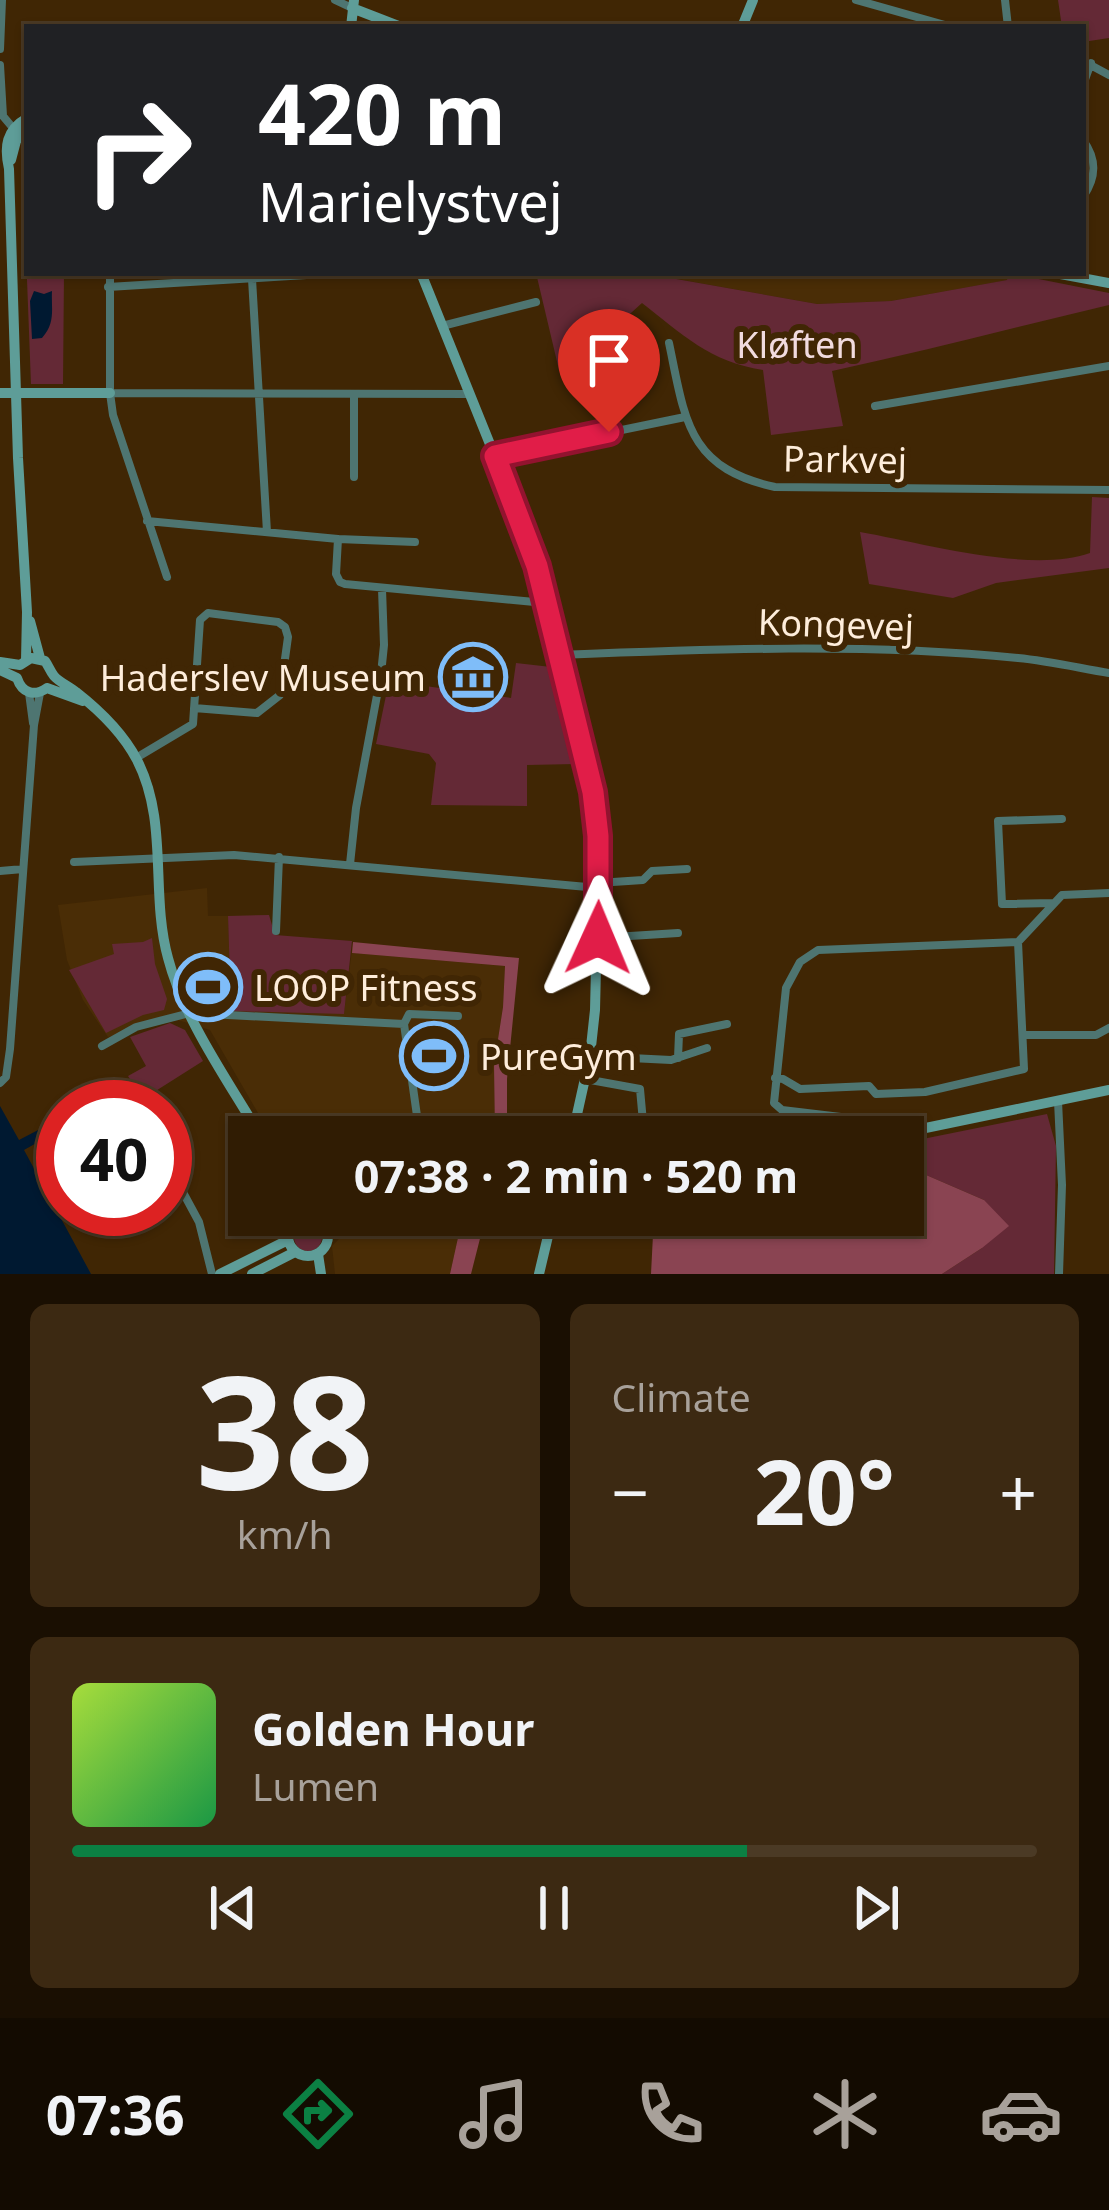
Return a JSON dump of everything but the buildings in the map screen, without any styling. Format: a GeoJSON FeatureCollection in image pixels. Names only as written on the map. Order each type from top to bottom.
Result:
{"type":"FeatureCollection","features":[{"type":"Feature","properties":{"kind":"street"},"geometry":{"type":"LineString","coordinates":[[0,49],[2,0]]}},
{"type":"Feature","properties":{"kind":"street"},"geometry":{"type":"LineString","coordinates":[[335,0],[395,24]]}},
{"type":"Feature","properties":{"kind":"street"},"geometry":{"type":"LineString","coordinates":[[856,0],[937,24]]}},
{"type":"Feature","properties":{"kind":"street"},"geometry":{"type":"LineString","coordinates":[[1087,62],[1109,75]]}},
{"type":"Feature","properties":{"kind":"street"},"geometry":{"type":"LineString","coordinates":[[0,65],[3,116],[13,128]]}},
{"type":"Feature","properties":{"kind":"street"},"geometry":{"type":"LineString","coordinates":[[24,123],[13,128],[6,146],[6,247],[28,612],[21,687],[86,702]]}},
{"type":"Feature","properties":{"kind":"street"},"geometry":{"type":"LineString","coordinates":[[9,170],[24,127]]}},
{"type":"Feature","properties":{"kind":"street"},"geometry":{"type":"LineString","coordinates":[[1086,146],[1094,162],[1086,193]]}},
{"type":"Feature","properties":{"kind":"street"},"geometry":{"type":"LineString","coordinates":[[1094,162],[1109,160]]}},
{"type":"Feature","properties":{"kind":"street"},"geometry":{"type":"LineString","coordinates":[[110,276],[110,393],[117,434],[166,577]]}},
{"type":"Feature","properties":{"kind":"street"},"geometry":{"type":"LineString","coordinates":[[108,287],[295,276]]}},
{"type":"Feature","properties":{"kind":"street"},"geometry":{"type":"LineString","coordinates":[[422,276],[529,541],[593,792],[598,938],[590,1056],[577,1116]]}},
{"type":"Feature","properties":{"kind":"street"},"geometry":{"type":"LineString","coordinates":[[1071,276],[1109,283]]}},
{"type":"Feature","properties":{"kind":"street"},"geometry":{"type":"LineString","coordinates":[[251,279],[267,532]]}},
{"type":"Feature","properties":{"kind":"street"},"geometry":{"type":"LineString","coordinates":[[442,326],[536,302]]}},
{"type":"Feature","properties":{"kind":"street","name":"Parkvej"},"geometry":{"type":"LineString","coordinates":[[669,344],[693,436],[731,473],[776,487],[1109,490]]}},
{"type":"Feature","properties":{"kind":"street"},"geometry":{"type":"LineString","coordinates":[[875,406],[1109,366]]}},
{"type":"Feature","properties":{"kind":"street"},"geometry":{"type":"LineString","coordinates":[[0,393],[470,394]]}},
{"type":"Feature","properties":{"kind":"street"},"geometry":{"type":"LineString","coordinates":[[354,394],[354,476]]}},
{"type":"Feature","properties":{"kind":"street"},"geometry":{"type":"LineString","coordinates":[[495,456],[685,417]]}},
{"type":"Feature","properties":{"kind":"street"},"geometry":{"type":"LineString","coordinates":[[146,520],[415,542]]}},
{"type":"Feature","properties":{"kind":"street"},"geometry":{"type":"LineString","coordinates":[[338,539],[336,574],[340,581],[547,603]]}},
{"type":"Feature","properties":{"kind":"street"},"geometry":{"type":"LineString","coordinates":[[350,864],[382,674],[382,589]]}},
{"type":"Feature","properties":{"kind":"street"},"geometry":{"type":"LineString","coordinates":[[136,758],[194,724],[194,708],[200,620],[208,614],[278,622],[285,627],[288,637],[280,695],[257,713],[194,708]]}},
{"type":"Feature","properties":{"kind":"street","name":"Kongevej"},"geometry":{"type":"LineString","coordinates":[[559,655],[751,647],[878,651],[1020,658],[1109,674]]}},
{"type":"Feature","properties":{"kind":"street"},"geometry":{"type":"LineString","coordinates":[[0,666],[49,664],[52,675],[116,730],[136,758],[152,803],[167,958],[190,1013],[249,1116]]}},
{"type":"Feature","properties":{"kind":"street"},"geometry":{"type":"LineString","coordinates":[[0,1083],[6,1078],[34,725],[39,691],[52,675]]}},
{"type":"Feature","properties":{"kind":"street"},"geometry":{"type":"LineString","coordinates":[[1053,904],[1002,904],[998,821],[1062,819]]}},
{"type":"Feature","properties":{"kind":"street"},"geometry":{"type":"LineString","coordinates":[[74,862],[205,855],[279,857],[598,885],[643,880],[652,871],[687,869]]}},
{"type":"Feature","properties":{"kind":"street"},"geometry":{"type":"LineString","coordinates":[[276,931],[279,857]]}},
{"type":"Feature","properties":{"kind":"street"},"geometry":{"type":"LineString","coordinates":[[0,871],[23,869]]}},
{"type":"Feature","properties":{"kind":"street"},"geometry":{"type":"LineString","coordinates":[[838,1116],[776,1107],[772,1098],[786,988],[808,954],[839,948],[1018,941],[1062,895],[1109,893]]}},
{"type":"Feature","properties":{"kind":"street"},"geometry":{"type":"LineString","coordinates":[[598,938],[678,933]]}},
{"type":"Feature","properties":{"kind":"street"},"geometry":{"type":"LineString","coordinates":[[775,1078],[800,1089],[869,1086],[877,1094],[925,1092],[1024,1069],[1018,941]]}},
{"type":"Feature","properties":{"kind":"street"},"geometry":{"type":"LineString","coordinates":[[102,1046],[136,1028],[190,1013],[404,1024]]}},
{"type":"Feature","properties":{"kind":"street"},"geometry":{"type":"LineString","coordinates":[[417,1116],[404,1024],[409,1014],[458,1016]]}},
{"type":"Feature","properties":{"kind":"street"},"geometry":{"type":"LineString","coordinates":[[678,1058],[679,1034],[728,1024]]}},
{"type":"Feature","properties":{"kind":"street"},"geometry":{"type":"LineString","coordinates":[[0,1040],[10,1028]]}},
{"type":"Feature","properties":{"kind":"street"},"geometry":{"type":"LineString","coordinates":[[1024,1036],[1096,1035],[1109,1028]]}},
{"type":"Feature","properties":{"kind":"street"},"geometry":{"type":"LineString","coordinates":[[590,1056],[671,1060],[707,1048]]}},
{"type":"Feature","properties":{"kind":"street"},"geometry":{"type":"LineString","coordinates":[[585,1079],[640,1089],[642,1116]]}},
{"type":"Feature","properties":{"kind":"street"},"geometry":{"type":"LineString","coordinates":[[924,1128],[1109,1090]]}},
{"type":"Feature","properties":{"kind":"street"},"geometry":{"type":"LineString","coordinates":[[1058,1101],[1059,1274]]}},
{"type":"Feature","properties":{"kind":"street"},"geometry":{"type":"LineString","coordinates":[[192,1209],[216,1274],[288,1240]]}},
{"type":"Feature","properties":{"kind":"street"},"geometry":{"type":"LineString","coordinates":[[288,1236],[288,1240]]}},
{"type":"Feature","properties":{"kind":"street"},"geometry":{"type":"LineString","coordinates":[[252,1274],[326,1247],[326,1236]]}},
{"type":"Feature","properties":{"kind":"street"},"geometry":{"type":"LineString","coordinates":[[538,1274],[548,1236]]}},
{"type":"Feature","properties":{"kind":"street"},"geometry":{"type":"LineString","coordinates":[[288,1240],[307,1254],[318,1274]]}},
{"type":"Feature","properties":{"kind":"shaded area"},"geometry":{"type":"Polygon","coordinates":[[[660,276],[1008,276],[1008,280],[891,301],[817,304],[660,276]]]}},
{"type":"Feature","properties":{"kind":"shaded area"},"geometry":{"type":"Polygon","coordinates":[[[207,888],[208,916],[228,916],[231,1010],[344,1013],[353,942],[353,953],[505,966],[494,1065],[495,1116],[260,1116],[210,1030],[178,1020],[108,1037],[83,1000],[67,960],[58,905],[207,888]]]}},
{"type":"Feature","properties":{"kind":"shaded area"},"geometry":{"type":"Polygon","coordinates":[[[353,942],[519,958],[507,1116],[495,1116],[494,1065],[505,966],[352,953],[353,942]]]}},
{"type":"Feature","properties":{"kind":"shaded area"},"geometry":{"type":"Polygon","coordinates":[[[924,1174],[984,1200],[1009,1226],[942,1274],[651,1274],[653,1236],[924,1236],[924,1174]]]}},
{"type":"Feature","properties":{"kind":"shaded area"},"geometry":{"type":"Polygon","coordinates":[[[458,1236],[450,1274],[335,1274],[332,1246],[339,1239],[458,1236]]]}},
{"type":"Feature","properties":{"kind":"shaded area"},"geometry":{"type":"Polygon","coordinates":[[[458,1236],[481,1236],[471,1274],[450,1274],[458,1236]]]}},
{"type":"Feature","properties":{"kind":"green space"},"geometry":{"type":"Polygon","coordinates":[[[1058,0],[1109,0],[1109,38],[1086,42],[1086,24],[1062,24],[1058,0]]]}},
{"type":"Feature","properties":{"kind":"green space"},"geometry":{"type":"Polygon","coordinates":[[[27,276],[64,276],[63,384],[31,384],[27,276]]]}},
{"type":"Feature","properties":{"kind":"green space","name":"Kløften"},"geometry":{"type":"Polygon","coordinates":[[[537,276],[659,276],[817,304],[891,301],[1007,280],[1008,276],[1109,293],[1109,305],[832,371],[843,426],[771,435],[763,370],[712,353],[642,303],[611,331],[617,355],[559,370],[537,276]]]}},
{"type":"Feature","properties":{"kind":"green space"},"geometry":{"type":"Polygon","coordinates":[[[1092,497],[1109,498],[1109,568],[996,583],[953,598],[869,584],[860,532],[977,554],[1066,559],[1090,553],[1092,497]]]}},
{"type":"Feature","properties":{"kind":"green space"},"geometry":{"type":"Polygon","coordinates":[[[516,663],[551,667],[576,764],[527,765],[527,806],[431,805],[436,763],[429,754],[376,744],[389,681],[511,698],[516,663]]]}},
{"type":"Feature","properties":{"kind":"green space"},"geometry":{"type":"Polygon","coordinates":[[[269,915],[275,935],[352,941],[344,1014],[231,1011],[228,916],[269,915]]]}},
{"type":"Feature","properties":{"kind":"green space"},"geometry":{"type":"Polygon","coordinates":[[[152,938],[167,999],[164,1010],[106,1033],[69,970],[114,954],[112,944],[152,938]]]}},
{"type":"Feature","properties":{"kind":"green space"},"geometry":{"type":"Polygon","coordinates":[[[170,1023],[185,1030],[203,1061],[173,1080],[131,1080],[128,1076],[146,1066],[130,1037],[170,1023]]]}},
{"type":"Feature","properties":{"kind":"green space"},"geometry":{"type":"Polygon","coordinates":[[[1047,1114],[1056,1146],[1054,1274],[942,1274],[982,1248],[984,1200],[924,1174],[924,1139],[1047,1114]]]}},
{"type":"Feature","properties":{"kind":"green space"},"geometry":{"type":"Polygon","coordinates":[[[294,1236],[322,1236],[318,1247],[308,1251],[298,1247],[294,1237],[294,1236]]]}},
{"type":"Feature","properties":{"kind":"water"},"geometry":{"type":"Polygon","coordinates":[[[34,291],[52,291],[52,315],[42,338],[32,339],[30,301],[34,291]]]}},
{"type":"Feature","properties":{"kind":"water"},"geometry":{"type":"Polygon","coordinates":[[[0,1106],[19,1140],[36,1131],[36,1143],[24,1150],[36,1172],[36,1236],[70,1236],[91,1274],[0,1274],[0,1106]]]}},
{"type":"Feature","properties":{"kind":"place","name":"Haderslev Museum"},"geometry":{"type":"Point","coordinates":[473,677]}},
{"type":"Feature","properties":{"kind":"place","name":"LOOP Fitness"},"geometry":{"type":"Point","coordinates":[208,987]}},
{"type":"Feature","properties":{"kind":"place","name":"PureGym"},"geometry":{"type":"Point","coordinates":[434,1056]}},
{"type":"Feature","properties":{"kind":"route"},"geometry":{"type":"LineString","coordinates":[[598,938],[593,792],[537,566],[495,456],[609,432]]}}]}
